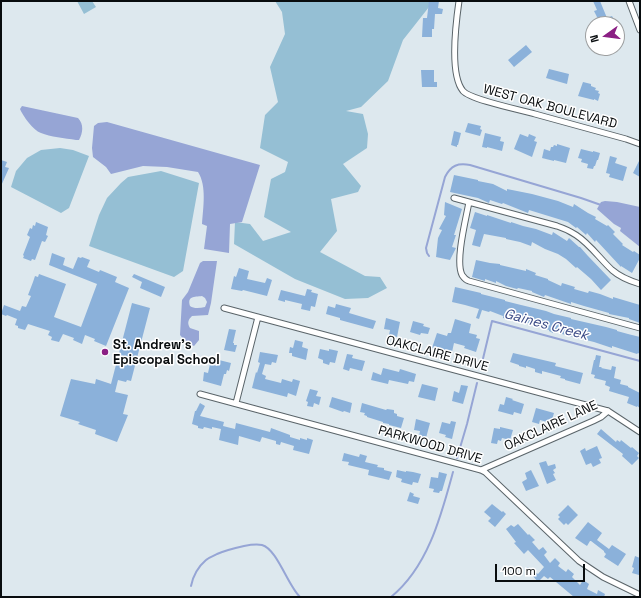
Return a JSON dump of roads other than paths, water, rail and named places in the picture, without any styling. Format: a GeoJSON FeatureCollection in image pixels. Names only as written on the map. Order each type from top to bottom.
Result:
{"type":"FeatureCollection","features":[{"type":"Feature","properties":{"kind":"street","name":"WEST OAK BOULEVARD"},"geometry":{"type":"LineString","coordinates":[[459,1],[455,55],[456,72],[459,84],[468,96],[640,144]]}},
{"type":"Feature","properties":{"kind":"street"},"geometry":{"type":"LineString","coordinates":[[629,1],[640,30]]}},
{"type":"Feature","properties":{"kind":"street"},"geometry":{"type":"LineString","coordinates":[[454,198],[545,222],[565,229],[584,241],[613,270],[640,284]]}},
{"type":"Feature","properties":{"kind":"street"},"geometry":{"type":"LineString","coordinates":[[469,202],[459,258],[461,272],[465,279],[640,328]]}},
{"type":"Feature","properties":{"kind":"street","name":"OAKCLAIRE DRIVE"},"geometry":{"type":"LineString","coordinates":[[224,308],[608,412],[640,432]]}},
{"type":"Feature","properties":{"kind":"street"},"geometry":{"type":"LineString","coordinates":[[236,403],[258,317]]}},
{"type":"Feature","properties":{"kind":"street","name":"PARKWOOD DRIVE"},"geometry":{"type":"LineString","coordinates":[[200,394],[481,470],[485,472],[578,560],[603,577],[640,595]]}},
{"type":"Feature","properties":{"kind":"street","name":"OAKCLAIRE LANE"},"geometry":{"type":"LineString","coordinates":[[481,470],[593,421],[608,412]]}},
{"type":"Feature","properties":{"kind":"waterway"},"geometry":{"type":"LineString","coordinates":[[429,256],[426,248],[445,177],[452,167],[458,165],[470,165],[601,205]]}},
{"type":"Feature","properties":{"kind":"waterway","name":"Gaines Creek"},"geometry":{"type":"LineString","coordinates":[[481,367],[492,321],[640,361]]}},
{"type":"Feature","properties":{"kind":"waterway","name":"Gaines Creek"},"geometry":{"type":"LineString","coordinates":[[457,458],[477,383]]}},
{"type":"Feature","properties":{"kind":"waterway","name":"Gaines Creek"},"geometry":{"type":"LineString","coordinates":[[391,597],[404,585],[424,556],[438,523],[453,472]]}},
{"type":"Feature","properties":{"kind":"waterway","name":"Gaines Creek"},"geometry":{"type":"LineString","coordinates":[[191,586],[193,579],[203,562],[209,558],[234,548],[248,545],[262,545],[273,553],[291,585],[300,597]]}},
{"type":"Feature","properties":{"kind":"place","name":"St. Andrew's Episcopal School"},"geometry":{"type":"Point","coordinates":[105,352]}}]}
